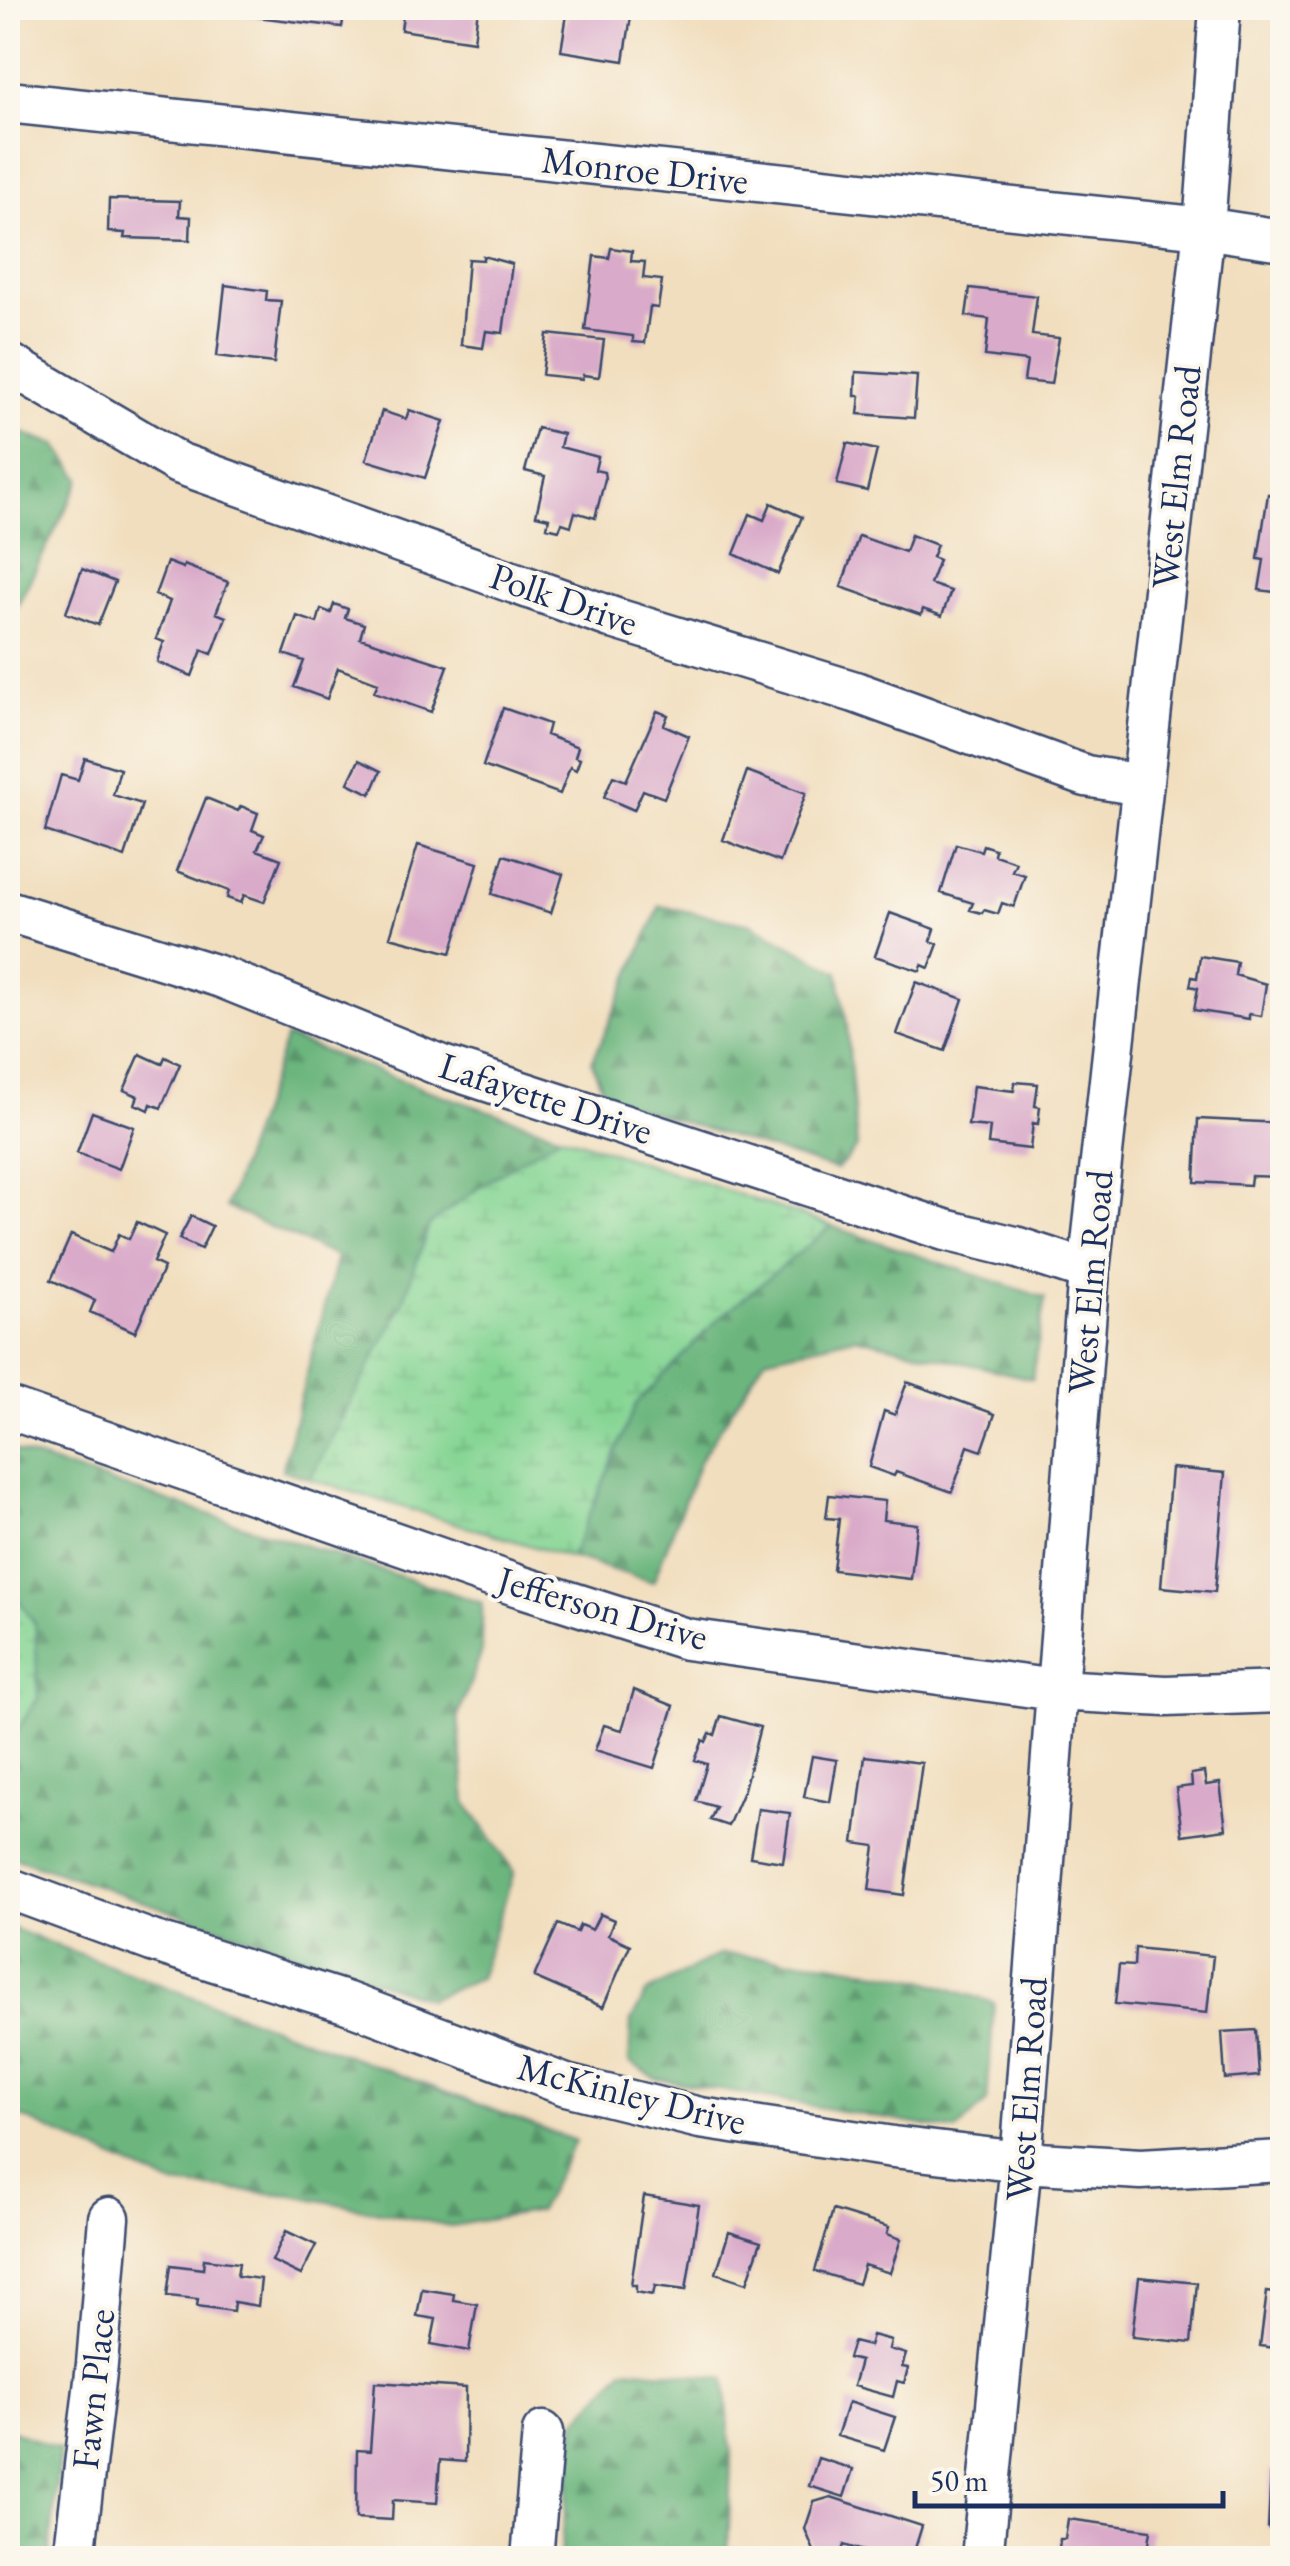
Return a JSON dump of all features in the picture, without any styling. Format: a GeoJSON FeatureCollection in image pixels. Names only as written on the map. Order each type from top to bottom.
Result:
{"type":"FeatureCollection","features":[{"type":"Feature","properties":{"kind":"street","name":"West Elm Road"},"geometry":{"type":"LineString","coordinates":[[982,2558],[1021,2162],[1089,1272],[1204,228],[1220,8]]}},
{"type":"Feature","properties":{"kind":"street","name":"Monroe Drive"},"geometry":{"type":"LineString","coordinates":[[8,102],[1204,228],[1282,240]]}},
{"type":"Feature","properties":{"kind":"street","name":"Polk Drive"},"geometry":{"type":"LineString","coordinates":[[8,364],[178,463],[616,619],[854,692],[1086,776],[1141,785]]}},
{"type":"Feature","properties":{"kind":"street","name":"Lafayette Drive"},"geometry":{"type":"LineString","coordinates":[[8,911],[222,976],[442,1066],[946,1230],[1015,1247],[1089,1272]]}},
{"type":"Feature","properties":{"kind":"street","name":"Jefferson Drive"},"geometry":{"type":"LineString","coordinates":[[8,1408],[516,1585],[686,1639],[1055,1690],[1166,1696],[1282,1692]]}},
{"type":"Feature","properties":{"kind":"street","name":"McKinley Drive"},"geometry":{"type":"LineString","coordinates":[[8,1888],[152,1941],[345,2002],[566,2085],[700,2118],[1021,2162],[1141,2169],[1282,2161]]}},
{"type":"Feature","properties":{"kind":"street","name":"Fawn Place"},"geometry":{"type":"LineString","coordinates":[[74,2558],[97,2364],[109,2218]]}},
{"type":"Feature","properties":{"kind":"street"},"geometry":{"type":"LineString","coordinates":[[532,2558],[544,2432]]}},
{"type":"Feature","properties":{"kind":"green space"},"geometry":{"type":"Polygon","coordinates":[[[8,428],[57,445],[81,479],[8,624],[8,428]]]}},
{"type":"Feature","properties":{"kind":"green space"},"geometry":{"type":"Polygon","coordinates":[[[660,906],[751,924],[838,972],[847,1025],[857,1147],[837,1170],[606,1098],[592,1062],[660,906]]]}},
{"type":"Feature","properties":{"kind":"green space"},"geometry":{"type":"Polygon","coordinates":[[[286,1037],[424,1089],[1045,1298],[1032,1379],[855,1337],[765,1358],[700,1460],[653,1582],[282,1470],[337,1257],[226,1207],[286,1037]]]}},
{"type":"Feature","properties":{"kind":"green space"},"geometry":{"type":"Polygon","coordinates":[[[561,1135],[832,1226],[720,1317],[636,1404],[571,1558],[310,1479],[402,1305],[429,1225],[485,1183],[561,1135]]]}},
{"type":"Feature","properties":{"kind":"green space"},"geometry":{"type":"Polygon","coordinates":[[[8,1449],[482,1603],[482,1651],[458,1716],[466,1802],[514,1872],[479,1978],[428,1999],[8,1855],[8,1744],[38,1698],[35,1624],[8,1584],[8,1449]]]}},
{"type":"Feature","properties":{"kind":"green space"},"geometry":{"type":"Polygon","coordinates":[[[8,1584],[35,1624],[38,1698],[8,1744],[8,1584]]]}},
{"type":"Feature","properties":{"kind":"green space"},"geometry":{"type":"Polygon","coordinates":[[[8,1927],[575,2141],[538,2211],[451,2226],[293,2195],[172,2185],[8,2111],[8,1927]]]}},
{"type":"Feature","properties":{"kind":"green space"},"geometry":{"type":"Polygon","coordinates":[[[720,1954],[831,1963],[923,1980],[994,2003],[987,2102],[956,2131],[657,2079],[629,2062],[631,2021],[647,1992],[720,1954]]]}},
{"type":"Feature","properties":{"kind":"green space"},"geometry":{"type":"Polygon","coordinates":[[[625,2368],[725,2378],[731,2454],[728,2558],[560,2558],[576,2421],[625,2368]]]}},
{"type":"Feature","properties":{"kind":"green space"},"geometry":{"type":"Polygon","coordinates":[[[8,2429],[60,2450],[49,2558],[8,2558],[8,2429]]]}},
{"type":"Feature","properties":{"kind":"building"},"geometry":{"type":"Polygon","coordinates":[[[249,8],[345,8],[342,27],[248,16],[249,8]]]}},
{"type":"Feature","properties":{"kind":"building"},"geometry":{"type":"Polygon","coordinates":[[[404,8],[478,8],[474,41],[401,30],[404,8]]]}},
{"type":"Feature","properties":{"kind":"building"},"geometry":{"type":"Polygon","coordinates":[[[568,8],[632,10],[624,61],[561,51],[568,8]]]}},
{"type":"Feature","properties":{"kind":"building"},"geometry":{"type":"Polygon","coordinates":[[[109,199],[180,201],[179,216],[191,217],[190,240],[124,238],[125,233],[108,232],[109,199]]]}},
{"type":"Feature","properties":{"kind":"building"},"geometry":{"type":"Polygon","coordinates":[[[611,248],[632,251],[631,261],[645,262],[643,278],[662,280],[658,308],[650,307],[645,343],[633,342],[633,336],[585,330],[594,256],[609,258],[611,248]]]}},
{"type":"Feature","properties":{"kind":"building"},"geometry":{"type":"Polygon","coordinates":[[[483,256],[512,264],[503,333],[486,331],[483,348],[461,345],[468,259],[483,260],[483,256]]]}},
{"type":"Feature","properties":{"kind":"building"},"geometry":{"type":"Polygon","coordinates":[[[225,285],[267,291],[266,300],[281,301],[274,363],[217,356],[225,285]]]}},
{"type":"Feature","properties":{"kind":"building"},"geometry":{"type":"Polygon","coordinates":[[[970,288],[1037,296],[1032,335],[1059,338],[1051,384],[1024,381],[1027,361],[985,356],[989,319],[966,316],[970,288]]]}},
{"type":"Feature","properties":{"kind":"building"},"geometry":{"type":"Polygon","coordinates":[[[547,334],[604,340],[599,377],[542,375],[547,334]]]}},
{"type":"Feature","properties":{"kind":"building"},"geometry":{"type":"Polygon","coordinates":[[[856,372],[917,376],[914,418],[858,414],[856,372]]]}},
{"type":"Feature","properties":{"kind":"building"},"geometry":{"type":"Polygon","coordinates":[[[409,410],[444,421],[425,478],[366,460],[382,411],[406,419],[409,410]]]}},
{"type":"Feature","properties":{"kind":"building"},"geometry":{"type":"Polygon","coordinates":[[[537,428],[563,434],[560,447],[598,457],[595,470],[604,472],[605,479],[595,518],[575,512],[571,526],[562,523],[559,530],[547,527],[549,518],[536,515],[545,476],[525,471],[537,428]]]}},
{"type":"Feature","properties":{"kind":"building"},"geometry":{"type":"Polygon","coordinates":[[[847,443],[877,450],[867,491],[837,484],[847,443]]]}},
{"type":"Feature","properties":{"kind":"building"},"geometry":{"type":"Polygon","coordinates":[[[1268,494],[1282,496],[1282,593],[1259,590],[1264,560],[1258,559],[1268,494]]]}},
{"type":"Feature","properties":{"kind":"building"},"geometry":{"type":"Polygon","coordinates":[[[771,503],[802,517],[778,574],[734,554],[750,514],[764,520],[771,503]]]}},
{"type":"Feature","properties":{"kind":"building"},"geometry":{"type":"Polygon","coordinates":[[[911,535],[937,545],[932,557],[939,560],[930,584],[951,591],[942,616],[923,609],[921,615],[841,587],[859,536],[905,552],[911,535]]]}},
{"type":"Feature","properties":{"kind":"building"},"geometry":{"type":"Polygon","coordinates":[[[167,562],[228,582],[216,613],[226,617],[212,654],[202,650],[192,676],[157,662],[164,642],[156,639],[170,601],[155,595],[167,562]]]}},
{"type":"Feature","properties":{"kind":"building"},"geometry":{"type":"Polygon","coordinates":[[[82,569],[115,582],[98,625],[66,613],[82,569]]]}},
{"type":"Feature","properties":{"kind":"building"},"geometry":{"type":"Polygon","coordinates":[[[334,604],[348,609],[345,618],[364,624],[360,638],[448,666],[431,712],[374,692],[378,683],[338,668],[327,699],[294,687],[304,661],[284,654],[297,616],[317,623],[321,609],[331,613],[334,604]]]}},
{"type":"Feature","properties":{"kind":"building"},"geometry":{"type":"Polygon","coordinates":[[[503,708],[549,724],[546,735],[578,747],[575,757],[580,759],[576,770],[570,767],[560,794],[483,766],[503,708]]]}},
{"type":"Feature","properties":{"kind":"building"},"geometry":{"type":"Polygon","coordinates":[[[657,711],[668,715],[664,725],[689,736],[664,798],[643,790],[634,810],[604,797],[613,776],[626,781],[657,711]]]}},
{"type":"Feature","properties":{"kind":"building"},"geometry":{"type":"Polygon","coordinates":[[[85,758],[120,769],[113,795],[142,804],[125,857],[45,831],[61,775],[78,780],[85,758]]]}},
{"type":"Feature","properties":{"kind":"building"},"geometry":{"type":"Polygon","coordinates":[[[359,760],[381,771],[371,794],[348,783],[359,760]]]}},
{"type":"Feature","properties":{"kind":"building"},"geometry":{"type":"Polygon","coordinates":[[[747,771],[806,793],[780,862],[723,840],[747,771]]]}},
{"type":"Feature","properties":{"kind":"building"},"geometry":{"type":"Polygon","coordinates":[[[206,798],[238,811],[241,806],[258,813],[252,830],[264,835],[257,850],[281,859],[264,902],[244,895],[241,903],[227,898],[229,891],[177,871],[206,798]]]}},
{"type":"Feature","properties":{"kind":"building"},"geometry":{"type":"Polygon","coordinates":[[[956,844],[981,851],[983,845],[995,849],[994,855],[1016,862],[1012,871],[1025,875],[1014,907],[1002,903],[998,914],[984,910],[982,913],[970,910],[973,903],[941,893],[956,844]]]}},
{"type":"Feature","properties":{"kind":"building"},"geometry":{"type":"Polygon","coordinates":[[[418,845],[478,863],[451,953],[390,937],[418,845]]]}},
{"type":"Feature","properties":{"kind":"building"},"geometry":{"type":"Polygon","coordinates":[[[504,855],[563,874],[551,913],[492,894],[504,855]]]}},
{"type":"Feature","properties":{"kind":"building"},"geometry":{"type":"Polygon","coordinates":[[[890,913],[935,929],[931,941],[938,944],[929,968],[922,965],[920,971],[875,956],[890,913]]]}},
{"type":"Feature","properties":{"kind":"building"},"geometry":{"type":"Polygon","coordinates":[[[1200,956],[1237,962],[1235,975],[1266,984],[1261,1016],[1249,1014],[1249,1019],[1194,1010],[1198,988],[1190,986],[1192,977],[1197,978],[1200,956]]]}},
{"type":"Feature","properties":{"kind":"building"},"geometry":{"type":"Polygon","coordinates":[[[916,982],[963,999],[945,1051],[897,1034],[916,982]]]}},
{"type":"Feature","properties":{"kind":"building"},"geometry":{"type":"Polygon","coordinates":[[[140,1054],[162,1064],[165,1057],[180,1064],[161,1108],[151,1104],[149,1110],[135,1104],[138,1096],[124,1090],[140,1054]]]}},
{"type":"Feature","properties":{"kind":"building"},"geometry":{"type":"Polygon","coordinates":[[[1015,1082],[1038,1084],[1038,1124],[1033,1123],[1030,1149],[988,1144],[990,1127],[968,1125],[973,1086],[1014,1091],[1015,1082]]]}},
{"type":"Feature","properties":{"kind":"building"},"geometry":{"type":"Polygon","coordinates":[[[92,1112],[134,1127],[119,1169],[77,1153],[92,1112]]]}},
{"type":"Feature","properties":{"kind":"building"},"geometry":{"type":"Polygon","coordinates":[[[1198,1119],[1282,1123],[1281,1177],[1251,1176],[1250,1185],[1195,1182],[1198,1119]]]}},
{"type":"Feature","properties":{"kind":"building"},"geometry":{"type":"Polygon","coordinates":[[[191,1216],[212,1226],[201,1249],[179,1239],[191,1216]]]}},
{"type":"Feature","properties":{"kind":"building"},"geometry":{"type":"Polygon","coordinates":[[[137,1222],[165,1235],[153,1262],[164,1267],[135,1332],[90,1312],[95,1300],[51,1280],[71,1235],[111,1252],[119,1234],[129,1239],[137,1222]]]}},
{"type":"Feature","properties":{"kind":"building"},"geometry":{"type":"Polygon","coordinates":[[[907,1382],[995,1414],[982,1451],[968,1446],[952,1492],[869,1467],[884,1411],[895,1415],[907,1382]]]}},
{"type":"Feature","properties":{"kind":"building"},"geometry":{"type":"Polygon","coordinates":[[[1171,1468],[1225,1473],[1215,1592],[1161,1587],[1171,1468]]]}},
{"type":"Feature","properties":{"kind":"building"},"geometry":{"type":"Polygon","coordinates":[[[829,1495],[885,1501],[883,1520],[917,1524],[911,1579],[833,1570],[839,1519],[826,1518],[829,1495]]]}},
{"type":"Feature","properties":{"kind":"building"},"geometry":{"type":"Polygon","coordinates":[[[634,1690],[674,1706],[654,1768],[595,1750],[604,1725],[622,1730],[634,1690]]]}},
{"type":"Feature","properties":{"kind":"building"},"geometry":{"type":"Polygon","coordinates":[[[721,1716],[760,1727],[744,1789],[728,1826],[710,1820],[716,1807],[696,1801],[707,1764],[695,1760],[703,1740],[706,1742],[710,1733],[715,1735],[721,1716]]]}},
{"type":"Feature","properties":{"kind":"building"},"geometry":{"type":"Polygon","coordinates":[[[812,1756],[837,1760],[830,1802],[804,1797],[812,1756]]]}},
{"type":"Feature","properties":{"kind":"building"},"geometry":{"type":"Polygon","coordinates":[[[865,1756],[922,1763],[904,1895],[869,1890],[875,1846],[854,1843],[865,1756]]]}},
{"type":"Feature","properties":{"kind":"building"},"geometry":{"type":"Polygon","coordinates":[[[1204,1772],[1206,1785],[1220,1783],[1226,1829],[1182,1835],[1176,1788],[1192,1786],[1191,1774],[1204,1772]]]}},
{"type":"Feature","properties":{"kind":"building"},"geometry":{"type":"Polygon","coordinates":[[[758,1809],[790,1813],[783,1862],[750,1857],[758,1809]]]}},
{"type":"Feature","properties":{"kind":"building"},"geometry":{"type":"Polygon","coordinates":[[[600,1914],[614,1920],[608,1935],[630,1945],[603,2007],[534,1977],[558,1924],[577,1932],[580,1925],[592,1930],[600,1914]]]}},
{"type":"Feature","properties":{"kind":"building"},"geometry":{"type":"Polygon","coordinates":[[[1135,1948],[1213,1956],[1207,2013],[1115,2004],[1119,1965],[1134,1966],[1135,1948]]]}},
{"type":"Feature","properties":{"kind":"building"},"geometry":{"type":"Polygon","coordinates":[[[1256,2030],[1259,2076],[1225,2079],[1222,2032],[1256,2030]]]}},
{"type":"Feature","properties":{"kind":"building"},"geometry":{"type":"Polygon","coordinates":[[[644,2196],[699,2205],[686,2290],[655,2286],[653,2295],[636,2292],[636,2285],[631,2285],[644,2196]]]}},
{"type":"Feature","properties":{"kind":"building"},"geometry":{"type":"Polygon","coordinates":[[[833,2210],[889,2227],[887,2234],[901,2239],[890,2273],[864,2265],[858,2284],[815,2271],[833,2210]]]}},
{"type":"Feature","properties":{"kind":"building"},"geometry":{"type":"Polygon","coordinates":[[[286,2231],[316,2245],[301,2275],[272,2261],[286,2231]]]}},
{"type":"Feature","properties":{"kind":"building"},"geometry":{"type":"Polygon","coordinates":[[[729,2232],[761,2242],[747,2283],[716,2273],[729,2232]]]}},
{"type":"Feature","properties":{"kind":"building"},"geometry":{"type":"Polygon","coordinates":[[[204,2259],[239,2263],[237,2276],[261,2279],[258,2306],[234,2302],[233,2311],[197,2306],[198,2299],[167,2296],[171,2265],[203,2269],[204,2259]]]}},
{"type":"Feature","properties":{"kind":"building"},"geometry":{"type":"Polygon","coordinates":[[[1139,2277],[1197,2283],[1191,2343],[1132,2337],[1139,2277]]]}},
{"type":"Feature","properties":{"kind":"building"},"geometry":{"type":"Polygon","coordinates":[[[422,2289],[454,2294],[453,2300],[477,2304],[469,2351],[431,2344],[436,2319],[417,2316],[422,2289]]]}},
{"type":"Feature","properties":{"kind":"building"},"geometry":{"type":"Polygon","coordinates":[[[1267,2292],[1282,2294],[1282,2349],[1260,2346],[1267,2292]]]}},
{"type":"Feature","properties":{"kind":"building"},"geometry":{"type":"Polygon","coordinates":[[[872,2335],[891,2340],[889,2349],[906,2354],[902,2367],[908,2368],[904,2383],[897,2381],[893,2397],[853,2386],[860,2361],[848,2358],[853,2342],[869,2346],[872,2335]]]}},
{"type":"Feature","properties":{"kind":"building"},"geometry":{"type":"Polygon","coordinates":[[[375,2382],[466,2388],[465,2462],[440,2460],[437,2503],[393,2500],[392,2520],[356,2518],[357,2450],[370,2451],[375,2382]]]}},
{"type":"Feature","properties":{"kind":"building"},"geometry":{"type":"Polygon","coordinates":[[[848,2402],[895,2417],[884,2450],[837,2436],[848,2402]]]}},
{"type":"Feature","properties":{"kind":"building"},"geometry":{"type":"Polygon","coordinates":[[[818,2458],[853,2469],[844,2497],[809,2486],[818,2458]]]}},
{"type":"Feature","properties":{"kind":"building"},"geometry":{"type":"Polygon","coordinates":[[[1271,2470],[1282,2470],[1282,2529],[1268,2528],[1271,2470]]]}},
{"type":"Feature","properties":{"kind":"building"},"geometry":{"type":"Polygon","coordinates":[[[831,2497],[922,2526],[912,2558],[886,2558],[844,2545],[839,2558],[817,2558],[805,2529],[814,2502],[831,2497]]]}},
{"type":"Feature","properties":{"kind":"building"},"geometry":{"type":"Polygon","coordinates":[[[1068,2519],[1151,2530],[1148,2550],[1159,2551],[1158,2558],[1065,2558],[1066,2550],[1059,2549],[1068,2519]]]}}]}
